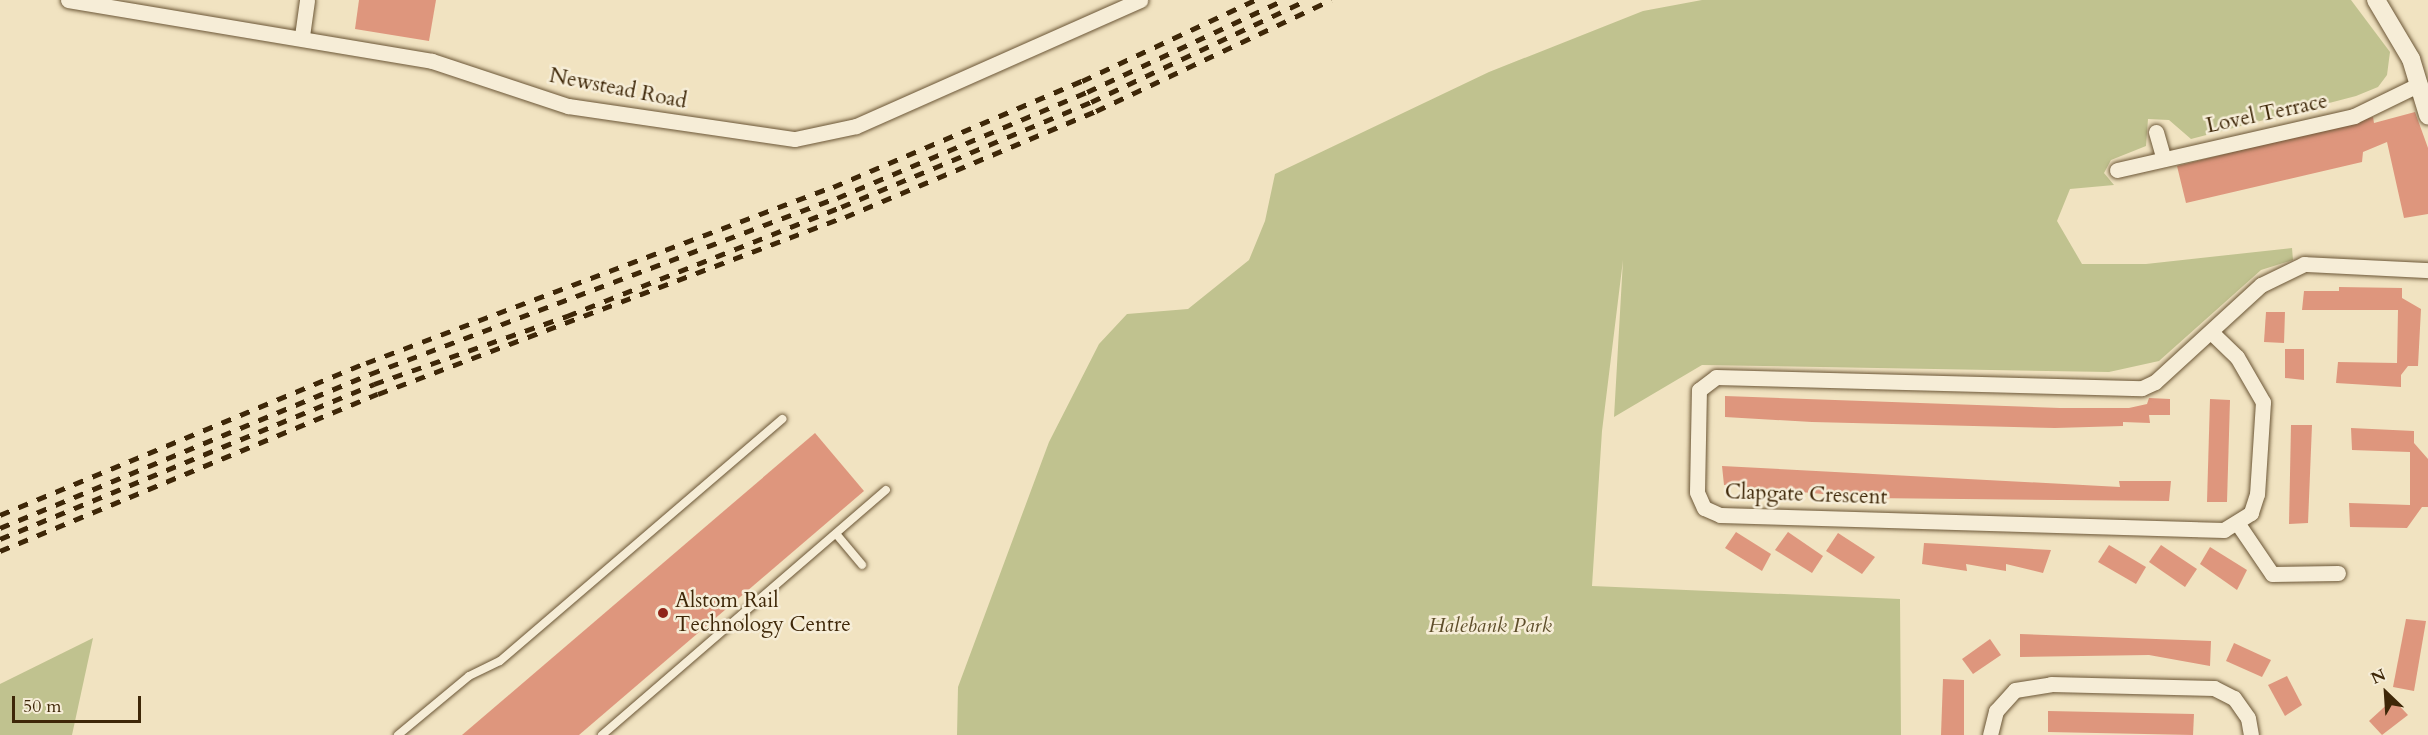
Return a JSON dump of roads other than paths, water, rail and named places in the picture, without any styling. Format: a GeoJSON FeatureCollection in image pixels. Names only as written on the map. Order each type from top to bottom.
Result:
{"type":"FeatureCollection","features":[{"type":"Feature","properties":{"kind":"street","name":"Newstead Road"},"geometry":{"type":"LineString","coordinates":[[68,0],[302,36],[432,61],[568,106],[810,138],[856,126],[1140,0]]}},
{"type":"Feature","properties":{"kind":"street"},"geometry":{"type":"LineString","coordinates":[[302,36],[307,0]]}},
{"type":"Feature","properties":{"kind":"street"},"geometry":{"type":"LineString","coordinates":[[2376,0],[2420,84],[2428,115]]}},
{"type":"Feature","properties":{"kind":"street","name":"Lovel Terrace"},"geometry":{"type":"LineString","coordinates":[[2117,170],[2354,116],[2420,84]]}},
{"type":"Feature","properties":{"kind":"street"},"geometry":{"type":"LineString","coordinates":[[2156,132],[2163,158]]}},
{"type":"Feature","properties":{"kind":"street","name":"Clapgate Crescent"},"geometry":{"type":"LineString","coordinates":[[2238,524],[2224,530],[1720,515],[1704,508],[1697,492],[1699,390],[1716,377],[2142,387],[2211,332],[2261,285],[2304,264],[2428,270]]}},
{"type":"Feature","properties":{"kind":"street"},"geometry":{"type":"LineString","coordinates":[[2211,332],[2237,357],[2263,402],[2257,494],[2251,513],[2238,524],[2272,574],[2338,573]]}},
{"type":"Feature","properties":{"kind":"street"},"geometry":{"type":"LineString","coordinates":[[1990,735],[1996,711],[2015,690],[2051,684],[2214,688],[2234,699],[2248,718],[2251,735]]}},
{"type":"Feature","properties":{"kind":"lane"},"geometry":{"type":"LineString","coordinates":[[399,735],[469,676],[500,661],[782,418]]}},
{"type":"Feature","properties":{"kind":"lane"},"geometry":{"type":"LineString","coordinates":[[602,735],[837,535],[886,490]]}},
{"type":"Feature","properties":{"kind":"lane"},"geometry":{"type":"LineString","coordinates":[[837,535],[862,565]]}},
{"type":"Feature","properties":{"kind":"railway"},"geometry":{"type":"LineString","coordinates":[[0,515],[366,363],[833,187],[1082,81],[1255,0]]}},
{"type":"Feature","properties":{"kind":"railway"},"geometry":{"type":"LineString","coordinates":[[0,528],[370,374],[837,198],[1087,92],[1283,0]]}},
{"type":"Feature","properties":{"kind":"railway"},"geometry":{"type":"LineString","coordinates":[[0,539],[374,384],[567,316],[841,207],[1091,102],[1307,0]]}},
{"type":"Feature","properties":{"kind":"railway"},"geometry":{"type":"LineString","coordinates":[[0,551],[378,394],[845,217],[1096,111],[1331,0]]}},
{"type":"Feature","properties":{"kind":"place","name":"Alstom Rail Technology Centre"},"geometry":{"type":"Point","coordinates":[663,613]}},
{"type":"Feature","properties":{"kind":"park label","name":"Halebank Park"},"geometry":{"type":"Point","coordinates":[1490,626]}}]}
